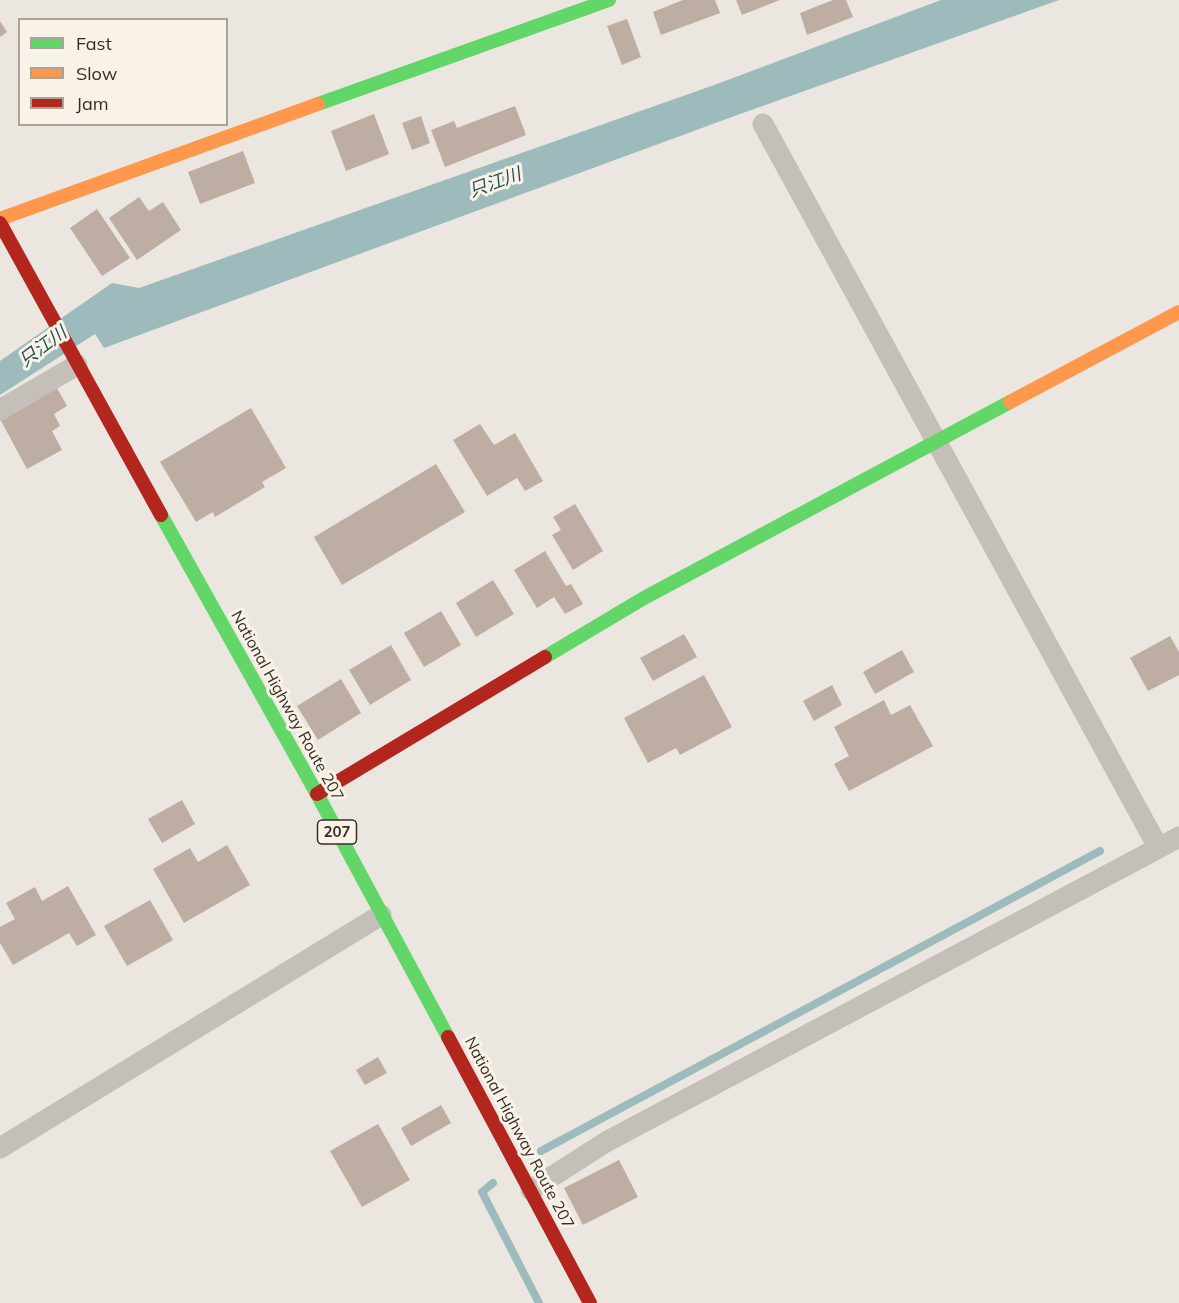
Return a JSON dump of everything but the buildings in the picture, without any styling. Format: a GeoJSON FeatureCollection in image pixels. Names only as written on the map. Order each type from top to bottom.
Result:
{"type":"FeatureCollection","features":[{"type":"Feature","properties":{"kind":"main road"},"geometry":{"type":"LineString","coordinates":[[0,221],[609,0]]}},
{"type":"Feature","properties":{"kind":"main road","name":"National Highway Route 207"},"geometry":{"type":"LineString","coordinates":[[0,221],[46,309],[317,794],[590,1303]]}},
{"type":"Feature","properties":{"kind":"main road"},"geometry":{"type":"LineString","coordinates":[[317,794],[644,598],[1179,312]]}},
{"type":"Feature","properties":{"kind":"street"},"geometry":{"type":"LineString","coordinates":[[763,124],[1158,847]]}},
{"type":"Feature","properties":{"kind":"street"},"geometry":{"type":"LineString","coordinates":[[0,410],[77,365]]}},
{"type":"Feature","properties":{"kind":"street"},"geometry":{"type":"LineString","coordinates":[[531,1190],[606,1142],[1179,837]]}},
{"type":"Feature","properties":{"kind":"street"},"geometry":{"type":"LineString","coordinates":[[0,1148],[381,915]]}},
{"type":"Feature","properties":{"kind":"water","name":"只江川"},"geometry":{"type":"Polygon","coordinates":[[[941,0],[1059,0],[729,118],[104,348],[95,334],[0,395],[0,361],[112,283],[139,288],[717,84],[941,0]]]}},
{"type":"Feature","properties":{"kind":"waterway"},"geometry":{"type":"LineString","coordinates":[[541,1151],[1100,851]]}},
{"type":"Feature","properties":{"kind":"waterway"},"geometry":{"type":"LineString","coordinates":[[493,1183],[482,1192],[539,1303]]}},
{"type":"Feature","properties":{"kind":"traffic: fast"},"geometry":{"type":"LineString","coordinates":[[318,104],[609,0]]}},
{"type":"Feature","properties":{"kind":"traffic: fast"},"geometry":{"type":"LineString","coordinates":[[545,657],[644,598],[1010,402]]}},
{"type":"Feature","properties":{"kind":"traffic: fast"},"geometry":{"type":"LineString","coordinates":[[161,515],[317,794],[448,1037]]}},
{"type":"Feature","properties":{"kind":"traffic: slow"},"geometry":{"type":"LineString","coordinates":[[0,219],[318,104]]}},
{"type":"Feature","properties":{"kind":"traffic: slow"},"geometry":{"type":"LineString","coordinates":[[1010,402],[1179,312]]}},
{"type":"Feature","properties":{"kind":"traffic: jam"},"geometry":{"type":"LineString","coordinates":[[0,223],[161,515]]}},
{"type":"Feature","properties":{"kind":"traffic: jam"},"geometry":{"type":"LineString","coordinates":[[317,794],[545,657]]}},
{"type":"Feature","properties":{"kind":"traffic: jam"},"geometry":{"type":"LineString","coordinates":[[448,1037],[590,1303]]}}]}
